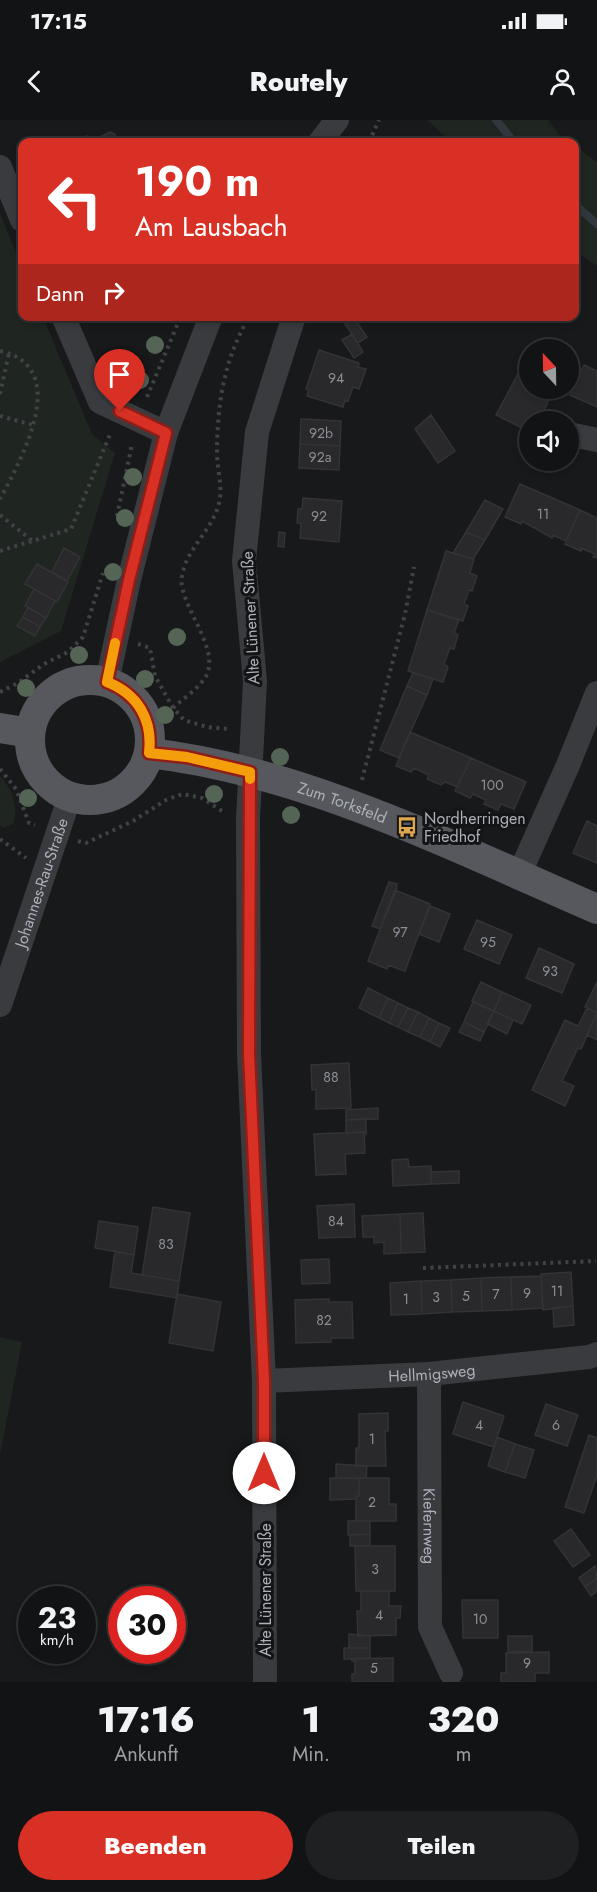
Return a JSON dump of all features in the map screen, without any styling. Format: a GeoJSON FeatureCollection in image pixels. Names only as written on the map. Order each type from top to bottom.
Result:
{"type":"FeatureCollection","features":[{"type":"Feature","properties":{"kind":"main road"},"geometry":{"type":"LineString","coordinates":[[81,680],[107,682],[127,692],[142,709],[149,730],[149,753],[138,776],[119,792],[94,799],[69,796],[52,786],[39,772],[32,753],[30,733],[39,709],[57,690],[81,680]]}},
{"type":"Feature","properties":{"kind":"main road"},"geometry":{"type":"LineString","coordinates":[[0,728],[30,733]]}},
{"type":"Feature","properties":{"kind":"main road","name":"Zum Torksfeld"},"geometry":{"type":"LineString","coordinates":[[149,753],[187,757],[250,772],[354,806],[597,909]]}},
{"type":"Feature","properties":{"kind":"street"},"geometry":{"type":"LineString","coordinates":[[323,138],[337,120]]}},
{"type":"Feature","properties":{"kind":"street"},"geometry":{"type":"LineString","coordinates":[[0,167],[18,210]]}},
{"type":"Feature","properties":{"kind":"street"},"geometry":{"type":"LineString","coordinates":[[65,321],[100,402],[166,433]]}},
{"type":"Feature","properties":{"kind":"street"},"geometry":{"type":"LineString","coordinates":[[107,682],[166,433],[209,321]]}},
{"type":"Feature","properties":{"kind":"street","name":"Alte Lünener Straße"},"geometry":{"type":"LineString","coordinates":[[265,1682],[264,1381],[249,1054],[249,819],[255,681],[244,561],[257,432],[292,321]]}},
{"type":"Feature","properties":{"kind":"street"},"geometry":{"type":"LineString","coordinates":[[579,436],[597,440]]}},
{"type":"Feature","properties":{"kind":"street"},"geometry":{"type":"LineString","coordinates":[[519,875],[597,693]]}},
{"type":"Feature","properties":{"kind":"street","name":"Johannes-Rau-Straße"},"geometry":{"type":"LineString","coordinates":[[0,1005],[69,796]]}},
{"type":"Feature","properties":{"kind":"street","name":"Hellmigsweg"},"geometry":{"type":"LineString","coordinates":[[264,1381],[429,1374],[589,1357],[597,1354]]}},
{"type":"Feature","properties":{"kind":"street","name":"Kiefernweg"},"geometry":{"type":"LineString","coordinates":[[429,1374],[430,1626],[451,1673]]}},
{"type":"Feature","properties":{"kind":"path"},"geometry":{"type":"LineString","coordinates":[[371,138],[379,120]]}},
{"type":"Feature","properties":{"kind":"path"},"geometry":{"type":"LineString","coordinates":[[0,551],[71,529],[178,321]]}},
{"type":"Feature","properties":{"kind":"path"},"geometry":{"type":"LineString","coordinates":[[173,708],[206,676],[210,665],[206,648],[183,591],[182,576],[189,555],[207,531],[218,508],[222,491],[217,455],[218,422],[227,364],[247,321]]}},
{"type":"Feature","properties":{"kind":"path"},"geometry":{"type":"LineString","coordinates":[[0,351],[23,360],[31,370],[37,387],[38,405],[17,469],[0,499]]}},
{"type":"Feature","properties":{"kind":"path"},"geometry":{"type":"LineString","coordinates":[[0,394],[9,353]]}},
{"type":"Feature","properties":{"kind":"path"},"geometry":{"type":"LineString","coordinates":[[0,416],[33,425]]}},
{"type":"Feature","properties":{"kind":"path"},"geometry":{"type":"LineString","coordinates":[[117,518],[128,416]]}},
{"type":"Feature","properties":{"kind":"path"},"geometry":{"type":"LineString","coordinates":[[0,515],[34,542]]}},
{"type":"Feature","properties":{"kind":"path"},"geometry":{"type":"LineString","coordinates":[[0,692],[18,683],[44,663],[68,652],[83,636],[107,562]]}},
{"type":"Feature","properties":{"kind":"path"},"geometry":{"type":"LineString","coordinates":[[354,806],[385,695],[414,567]]}},
{"type":"Feature","properties":{"kind":"path"},"geometry":{"type":"LineString","coordinates":[[85,629],[150,648],[155,676],[173,708],[183,720],[207,727],[251,732]]}},
{"type":"Feature","properties":{"kind":"path"},"geometry":{"type":"LineString","coordinates":[[0,769],[16,789],[29,823],[56,835],[86,843],[133,821],[166,800],[182,794],[202,798],[233,817],[249,819]]}},
{"type":"Feature","properties":{"kind":"path"},"geometry":{"type":"LineString","coordinates":[[423,1268],[596,1261]]}},
{"type":"Feature","properties":{"kind":"shaded area"},"geometry":{"type":"Polygon","coordinates":[[[427,120],[548,120],[563,138],[447,138],[427,120]]]}},
{"type":"Feature","properties":{"kind":"shaded area"},"geometry":{"type":"Polygon","coordinates":[[[579,149],[597,162],[597,266],[579,254],[579,149]]]}},
{"type":"Feature","properties":{"kind":"shaded area"},"geometry":{"type":"Polygon","coordinates":[[[0,213],[18,257],[18,321],[45,321],[92,434],[115,453],[61,631],[0,662],[0,213]]]}},
{"type":"Feature","properties":{"kind":"shaded area"},"geometry":{"type":"Polygon","coordinates":[[[0,776],[11,792],[15,804],[14,823],[4,828],[0,825],[0,776]]]}},
{"type":"Feature","properties":{"kind":"shaded area"},"geometry":{"type":"Polygon","coordinates":[[[0,1337],[22,1342],[0,1455],[0,1337]]]}},
{"type":"Feature","properties":{"kind":"building"},"geometry":{"type":"Polygon","coordinates":[[[110,132],[115,134],[116,138],[98,138],[110,132]]]}},
{"type":"Feature","properties":{"kind":"building"},"geometry":{"type":"Polygon","coordinates":[[[356,321],[367,337],[358,343],[345,324],[356,321]]]}},
{"type":"Feature","properties":{"kind":"building"},"geometry":{"type":"Polygon","coordinates":[[[352,334],[363,352],[354,358],[342,340],[352,334]]]}},
{"type":"Feature","properties":{"kind":"building"},"geometry":{"type":"Polygon","coordinates":[[[319,350],[359,363],[358,367],[366,369],[359,389],[353,387],[343,407],[307,396],[309,390],[306,389],[319,350]]]}},
{"type":"Feature","properties":{"kind":"building"},"geometry":{"type":"Polygon","coordinates":[[[584,365],[597,371],[597,407],[579,399],[579,376],[584,365]]]}},
{"type":"Feature","properties":{"kind":"building"},"geometry":{"type":"Polygon","coordinates":[[[519,372],[519,399],[542,399],[548,402],[544,411],[519,411],[519,426],[496,415],[519,372]]]}},
{"type":"Feature","properties":{"kind":"building"},"geometry":{"type":"Polygon","coordinates":[[[431,415],[455,451],[438,463],[415,429],[431,415]]]}},
{"type":"Feature","properties":{"kind":"building"},"geometry":{"type":"Polygon","coordinates":[[[301,419],[341,421],[340,446],[300,444],[301,419]]]}},
{"type":"Feature","properties":{"kind":"building"},"geometry":{"type":"Polygon","coordinates":[[[300,444],[340,446],[339,470],[299,468],[300,444]]]}},
{"type":"Feature","properties":{"kind":"building"},"geometry":{"type":"Polygon","coordinates":[[[520,484],[580,510],[566,541],[553,535],[552,538],[522,521],[521,524],[505,517],[520,484]]]}},
{"type":"Feature","properties":{"kind":"building"},"geometry":{"type":"Polygon","coordinates":[[[303,498],[342,501],[339,542],[300,538],[301,523],[297,523],[298,509],[302,509],[303,498]]]}},
{"type":"Feature","properties":{"kind":"building"},"geometry":{"type":"Polygon","coordinates":[[[485,500],[503,509],[485,540],[466,532],[485,500]]]}},
{"type":"Feature","properties":{"kind":"building"},"geometry":{"type":"Polygon","coordinates":[[[580,510],[597,518],[597,558],[593,557],[595,554],[565,544],[580,510]]]}},
{"type":"Feature","properties":{"kind":"building"},"geometry":{"type":"Polygon","coordinates":[[[279,532],[285,533],[284,547],[278,546],[279,532]]]}},
{"type":"Feature","properties":{"kind":"building"},"geometry":{"type":"Polygon","coordinates":[[[466,532],[485,540],[473,559],[453,553],[466,532]]]}},
{"type":"Feature","properties":{"kind":"building"},"geometry":{"type":"Polygon","coordinates":[[[64,548],[80,557],[67,581],[52,572],[64,548]]]}},
{"type":"Feature","properties":{"kind":"building"},"geometry":{"type":"Polygon","coordinates":[[[446,551],[474,559],[470,573],[477,576],[464,604],[468,606],[463,621],[427,610],[446,551]]]}},
{"type":"Feature","properties":{"kind":"building"},"geometry":{"type":"Polygon","coordinates":[[[37,564],[68,582],[57,602],[25,584],[37,564]]]}},
{"type":"Feature","properties":{"kind":"building"},"geometry":{"type":"Polygon","coordinates":[[[34,589],[55,601],[46,618],[25,606],[34,589]]]}},
{"type":"Feature","properties":{"kind":"building"},"geometry":{"type":"Polygon","coordinates":[[[28,607],[46,618],[40,627],[23,617],[28,607]]]}},
{"type":"Feature","properties":{"kind":"building"},"geometry":{"type":"Polygon","coordinates":[[[427,610],[459,620],[454,633],[458,635],[454,649],[450,648],[444,664],[448,667],[443,682],[408,671],[427,610]]]}},
{"type":"Feature","properties":{"kind":"building"},"geometry":{"type":"Polygon","coordinates":[[[23,617],[40,627],[35,636],[17,626],[23,617]]]}},
{"type":"Feature","properties":{"kind":"building"},"geometry":{"type":"Polygon","coordinates":[[[413,673],[433,679],[427,695],[407,686],[413,673]]]}},
{"type":"Feature","properties":{"kind":"building"},"geometry":{"type":"Polygon","coordinates":[[[407,686],[427,695],[399,758],[380,750],[407,686]]]}},
{"type":"Feature","properties":{"kind":"building"},"geometry":{"type":"Polygon","coordinates":[[[410,732],[471,758],[457,787],[445,782],[441,785],[427,779],[429,775],[414,768],[411,772],[396,766],[410,732]]]}},
{"type":"Feature","properties":{"kind":"building"},"geometry":{"type":"Polygon","coordinates":[[[471,758],[526,782],[514,809],[501,804],[498,810],[484,804],[486,800],[473,794],[470,798],[455,791],[471,758]]]}},
{"type":"Feature","properties":{"kind":"building"},"geometry":{"type":"Polygon","coordinates":[[[587,821],[597,826],[597,863],[573,853],[587,821]]]}},
{"type":"Feature","properties":{"kind":"building"},"geometry":{"type":"Polygon","coordinates":[[[389,882],[397,884],[396,891],[380,929],[372,926],[389,882]]]}},
{"type":"Feature","properties":{"kind":"building"},"geometry":{"type":"Polygon","coordinates":[[[395,890],[430,904],[405,971],[388,965],[387,969],[368,961],[395,890]]]}},
{"type":"Feature","properties":{"kind":"building"},"geometry":{"type":"Polygon","coordinates":[[[430,906],[450,914],[439,942],[419,934],[430,906]]]}},
{"type":"Feature","properties":{"kind":"building"},"geometry":{"type":"Polygon","coordinates":[[[477,920],[512,935],[499,964],[464,949],[477,920]]]}},
{"type":"Feature","properties":{"kind":"building"},"geometry":{"type":"Polygon","coordinates":[[[539,948],[574,964],[562,993],[526,978],[539,948]]]}},
{"type":"Feature","properties":{"kind":"building"},"geometry":{"type":"Polygon","coordinates":[[[481,982],[502,992],[494,1011],[472,1001],[481,982]]]}},
{"type":"Feature","properties":{"kind":"building"},"geometry":{"type":"Polygon","coordinates":[[[597,982],[597,1013],[585,1007],[597,982]]]}},
{"type":"Feature","properties":{"kind":"building"},"geometry":{"type":"Polygon","coordinates":[[[368,988],[388,998],[379,1018],[359,1008],[368,988]]]}},
{"type":"Feature","properties":{"kind":"building"},"geometry":{"type":"Polygon","coordinates":[[[502,992],[531,1005],[522,1024],[494,1011],[502,992]]]}},
{"type":"Feature","properties":{"kind":"building"},"geometry":{"type":"Polygon","coordinates":[[[388,998],[398,1003],[389,1023],[379,1018],[388,998]]]}},
{"type":"Feature","properties":{"kind":"building"},"geometry":{"type":"Polygon","coordinates":[[[473,1002],[494,1011],[484,1032],[464,1022],[473,1002]]]}},
{"type":"Feature","properties":{"kind":"building"},"geometry":{"type":"Polygon","coordinates":[[[398,1003],[408,1008],[398,1027],[389,1023],[398,1003]]]}},
{"type":"Feature","properties":{"kind":"building"},"geometry":{"type":"Polygon","coordinates":[[[408,1008],[418,1012],[408,1032],[398,1027],[408,1008]]]}},
{"type":"Feature","properties":{"kind":"building"},"geometry":{"type":"Polygon","coordinates":[[[587,1008],[597,1013],[581,1049],[578,1048],[562,1081],[574,1086],[565,1106],[532,1090],[565,1020],[578,1026],[587,1008]]]}},
{"type":"Feature","properties":{"kind":"building"},"geometry":{"type":"Polygon","coordinates":[[[494,1011],[513,1020],[507,1034],[487,1024],[494,1011]]]}},
{"type":"Feature","properties":{"kind":"building"},"geometry":{"type":"Polygon","coordinates":[[[418,1012],[429,1018],[420,1037],[408,1032],[418,1012]]]}},
{"type":"Feature","properties":{"kind":"building"},"geometry":{"type":"Polygon","coordinates":[[[597,1013],[597,1040],[587,1035],[597,1013]]]}},
{"type":"Feature","properties":{"kind":"building"},"geometry":{"type":"Polygon","coordinates":[[[429,1018],[439,1023],[430,1042],[420,1037],[429,1018]]]}},
{"type":"Feature","properties":{"kind":"building"},"geometry":{"type":"Polygon","coordinates":[[[464,1022],[484,1032],[480,1041],[459,1032],[464,1022]]]}},
{"type":"Feature","properties":{"kind":"building"},"geometry":{"type":"Polygon","coordinates":[[[439,1023],[450,1028],[440,1047],[430,1042],[439,1023]]]}},
{"type":"Feature","properties":{"kind":"building"},"geometry":{"type":"Polygon","coordinates":[[[349,1063],[351,1108],[316,1109],[316,1089],[312,1090],[311,1065],[349,1063]]]}},
{"type":"Feature","properties":{"kind":"building"},"geometry":{"type":"Polygon","coordinates":[[[378,1108],[378,1119],[346,1120],[346,1110],[378,1108]]]}},
{"type":"Feature","properties":{"kind":"building"},"geometry":{"type":"Polygon","coordinates":[[[366,1119],[366,1134],[364,1132],[346,1133],[346,1120],[366,1119]]]}},
{"type":"Feature","properties":{"kind":"building"},"geometry":{"type":"Polygon","coordinates":[[[364,1132],[365,1153],[345,1154],[346,1174],[316,1175],[314,1134],[364,1132]]]}},
{"type":"Feature","properties":{"kind":"building"},"geometry":{"type":"Polygon","coordinates":[[[408,1159],[409,1167],[431,1166],[431,1184],[393,1186],[392,1160],[408,1159]]]}},
{"type":"Feature","properties":{"kind":"building"},"geometry":{"type":"Polygon","coordinates":[[[459,1171],[459,1183],[431,1184],[431,1172],[459,1171]]]}},
{"type":"Feature","properties":{"kind":"building"},"geometry":{"type":"Polygon","coordinates":[[[354,1204],[355,1237],[319,1238],[317,1206],[354,1204]]]}},
{"type":"Feature","properties":{"kind":"building"},"geometry":{"type":"Polygon","coordinates":[[[153,1207],[190,1213],[179,1281],[142,1275],[153,1207]]]}},
{"type":"Feature","properties":{"kind":"building"},"geometry":{"type":"Polygon","coordinates":[[[423,1213],[425,1252],[401,1253],[400,1214],[423,1213]]]}},
{"type":"Feature","properties":{"kind":"building"},"geometry":{"type":"Polygon","coordinates":[[[400,1214],[401,1253],[384,1254],[384,1242],[374,1243],[374,1237],[363,1237],[362,1216],[400,1214]]]}},
{"type":"Feature","properties":{"kind":"building"},"geometry":{"type":"Polygon","coordinates":[[[99,1221],[138,1227],[134,1255],[95,1248],[99,1221]]]}},
{"type":"Feature","properties":{"kind":"building"},"geometry":{"type":"Polygon","coordinates":[[[115,1251],[134,1255],[131,1273],[179,1281],[177,1298],[110,1287],[115,1251]]]}},
{"type":"Feature","properties":{"kind":"building"},"geometry":{"type":"Polygon","coordinates":[[[329,1259],[330,1283],[302,1284],[301,1260],[329,1259]]]}},
{"type":"Feature","properties":{"kind":"building"},"geometry":{"type":"Polygon","coordinates":[[[571,1272],[573,1306],[543,1310],[541,1274],[571,1272]]]}},
{"type":"Feature","properties":{"kind":"building"},"geometry":{"type":"Polygon","coordinates":[[[541,1276],[543,1308],[512,1310],[511,1277],[541,1276]]]}},
{"type":"Feature","properties":{"kind":"building"},"geometry":{"type":"Polygon","coordinates":[[[511,1277],[512,1310],[482,1311],[481,1278],[511,1277]]]}},
{"type":"Feature","properties":{"kind":"building"},"geometry":{"type":"Polygon","coordinates":[[[481,1278],[482,1311],[452,1312],[451,1280],[481,1278]]]}},
{"type":"Feature","properties":{"kind":"building"},"geometry":{"type":"Polygon","coordinates":[[[451,1280],[452,1312],[422,1314],[421,1281],[451,1280]]]}},
{"type":"Feature","properties":{"kind":"building"},"geometry":{"type":"Polygon","coordinates":[[[421,1281],[422,1314],[391,1315],[390,1283],[421,1281]]]}},
{"type":"Feature","properties":{"kind":"building"},"geometry":{"type":"Polygon","coordinates":[[[177,1294],[221,1302],[213,1351],[169,1343],[177,1294]]]}},
{"type":"Feature","properties":{"kind":"building"},"geometry":{"type":"Polygon","coordinates":[[[329,1299],[329,1302],[352,1302],[353,1338],[331,1338],[331,1342],[296,1343],[295,1300],[329,1299]]]}},
{"type":"Feature","properties":{"kind":"building"},"geometry":{"type":"Polygon","coordinates":[[[573,1306],[574,1325],[554,1327],[553,1308],[573,1306]]]}},
{"type":"Feature","properties":{"kind":"building"},"geometry":{"type":"Polygon","coordinates":[[[463,1402],[504,1416],[494,1447],[453,1434],[463,1402]]]}},
{"type":"Feature","properties":{"kind":"building"},"geometry":{"type":"Polygon","coordinates":[[[546,1404],[578,1415],[567,1446],[535,1435],[546,1404]]]}},
{"type":"Feature","properties":{"kind":"building"},"geometry":{"type":"Polygon","coordinates":[[[388,1413],[388,1431],[385,1431],[386,1466],[356,1466],[356,1448],[359,1448],[359,1414],[388,1413]]]}},
{"type":"Feature","properties":{"kind":"building"},"geometry":{"type":"Polygon","coordinates":[[[589,1435],[597,1438],[597,1475],[584,1513],[565,1507],[589,1435]]]}},
{"type":"Feature","properties":{"kind":"building"},"geometry":{"type":"Polygon","coordinates":[[[497,1437],[515,1444],[505,1472],[488,1466],[497,1437]]]}},
{"type":"Feature","properties":{"kind":"building"},"geometry":{"type":"Polygon","coordinates":[[[515,1444],[534,1450],[525,1478],[505,1472],[515,1444]]]}},
{"type":"Feature","properties":{"kind":"building"},"geometry":{"type":"Polygon","coordinates":[[[336,1464],[367,1466],[366,1478],[336,1478],[336,1464]]]}},
{"type":"Feature","properties":{"kind":"building"},"geometry":{"type":"Polygon","coordinates":[[[330,1478],[359,1478],[359,1496],[356,1496],[356,1499],[330,1500],[330,1478]]]}},
{"type":"Feature","properties":{"kind":"building"},"geometry":{"type":"Polygon","coordinates":[[[359,1478],[389,1478],[389,1504],[396,1504],[396,1521],[356,1521],[359,1478]]]}},
{"type":"Feature","properties":{"kind":"building"},"geometry":{"type":"Polygon","coordinates":[[[348,1521],[370,1521],[370,1534],[348,1535],[348,1521]]]}},
{"type":"Feature","properties":{"kind":"building"},"geometry":{"type":"Polygon","coordinates":[[[571,1529],[590,1555],[573,1567],[554,1541],[571,1529]]]}},
{"type":"Feature","properties":{"kind":"building"},"geometry":{"type":"Polygon","coordinates":[[[370,1534],[370,1546],[350,1546],[350,1535],[370,1534]]]}},
{"type":"Feature","properties":{"kind":"building"},"geometry":{"type":"Polygon","coordinates":[[[355,1546],[395,1546],[395,1591],[356,1591],[355,1546]]]}},
{"type":"Feature","properties":{"kind":"building"},"geometry":{"type":"Polygon","coordinates":[[[595,1566],[597,1578],[585,1587],[579,1578],[595,1566]]]}},
{"type":"Feature","properties":{"kind":"building"},"geometry":{"type":"Polygon","coordinates":[[[597,1578],[597,1591],[591,1596],[585,1587],[597,1578]]]}},
{"type":"Feature","properties":{"kind":"building"},"geometry":{"type":"Polygon","coordinates":[[[361,1591],[389,1591],[389,1606],[401,1606],[400,1618],[396,1618],[396,1635],[358,1636],[357,1611],[361,1611],[361,1591]]]}},
{"type":"Feature","properties":{"kind":"building"},"geometry":{"type":"Polygon","coordinates":[[[462,1600],[498,1600],[498,1638],[463,1638],[462,1600]]]}},
{"type":"Feature","properties":{"kind":"building"},"geometry":{"type":"Polygon","coordinates":[[[349,1634],[370,1636],[370,1648],[349,1648],[349,1634]]]}},
{"type":"Feature","properties":{"kind":"building"},"geometry":{"type":"Polygon","coordinates":[[[508,1636],[532,1636],[532,1652],[508,1652],[508,1636]]]}},
{"type":"Feature","properties":{"kind":"building"},"geometry":{"type":"Polygon","coordinates":[[[344,1648],[370,1648],[370,1658],[344,1659],[344,1648]]]}},
{"type":"Feature","properties":{"kind":"building"},"geometry":{"type":"Polygon","coordinates":[[[549,1652],[549,1673],[535,1673],[535,1682],[501,1682],[501,1673],[506,1673],[506,1653],[549,1652]]]}},
{"type":"Feature","properties":{"kind":"building"},"geometry":{"type":"Polygon","coordinates":[[[393,1658],[393,1682],[352,1682],[352,1674],[355,1674],[355,1661],[352,1659],[393,1658]]]}},
{"type":"Feature","properties":{"kind":"waterway"},"geometry":{"type":"LineString","coordinates":[[496,120],[511,138]]}},
{"type":"Feature","properties":{"kind":"waterway"},"geometry":{"type":"LineString","coordinates":[[579,208],[597,224]]}},
{"type":"Feature","properties":{"kind":"slow traffic"},"geometry":{"type":"LineString","coordinates":[[115,643],[107,682],[127,692],[142,709],[149,730],[149,753],[187,757],[250,772],[250,779]]}},
{"type":"Feature","properties":{"kind":"place","name":"Nordherringen Friedhof"},"geometry":{"type":"Point","coordinates":[407,827]}},
{"type":"Feature","properties":{"kind":"route"},"geometry":{"type":"LineString","coordinates":[[120,411],[166,433],[129,580],[107,682],[127,692],[142,709],[149,730],[149,753],[187,757],[250,772],[249,1054],[264,1381],[264,1473]]}}]}
